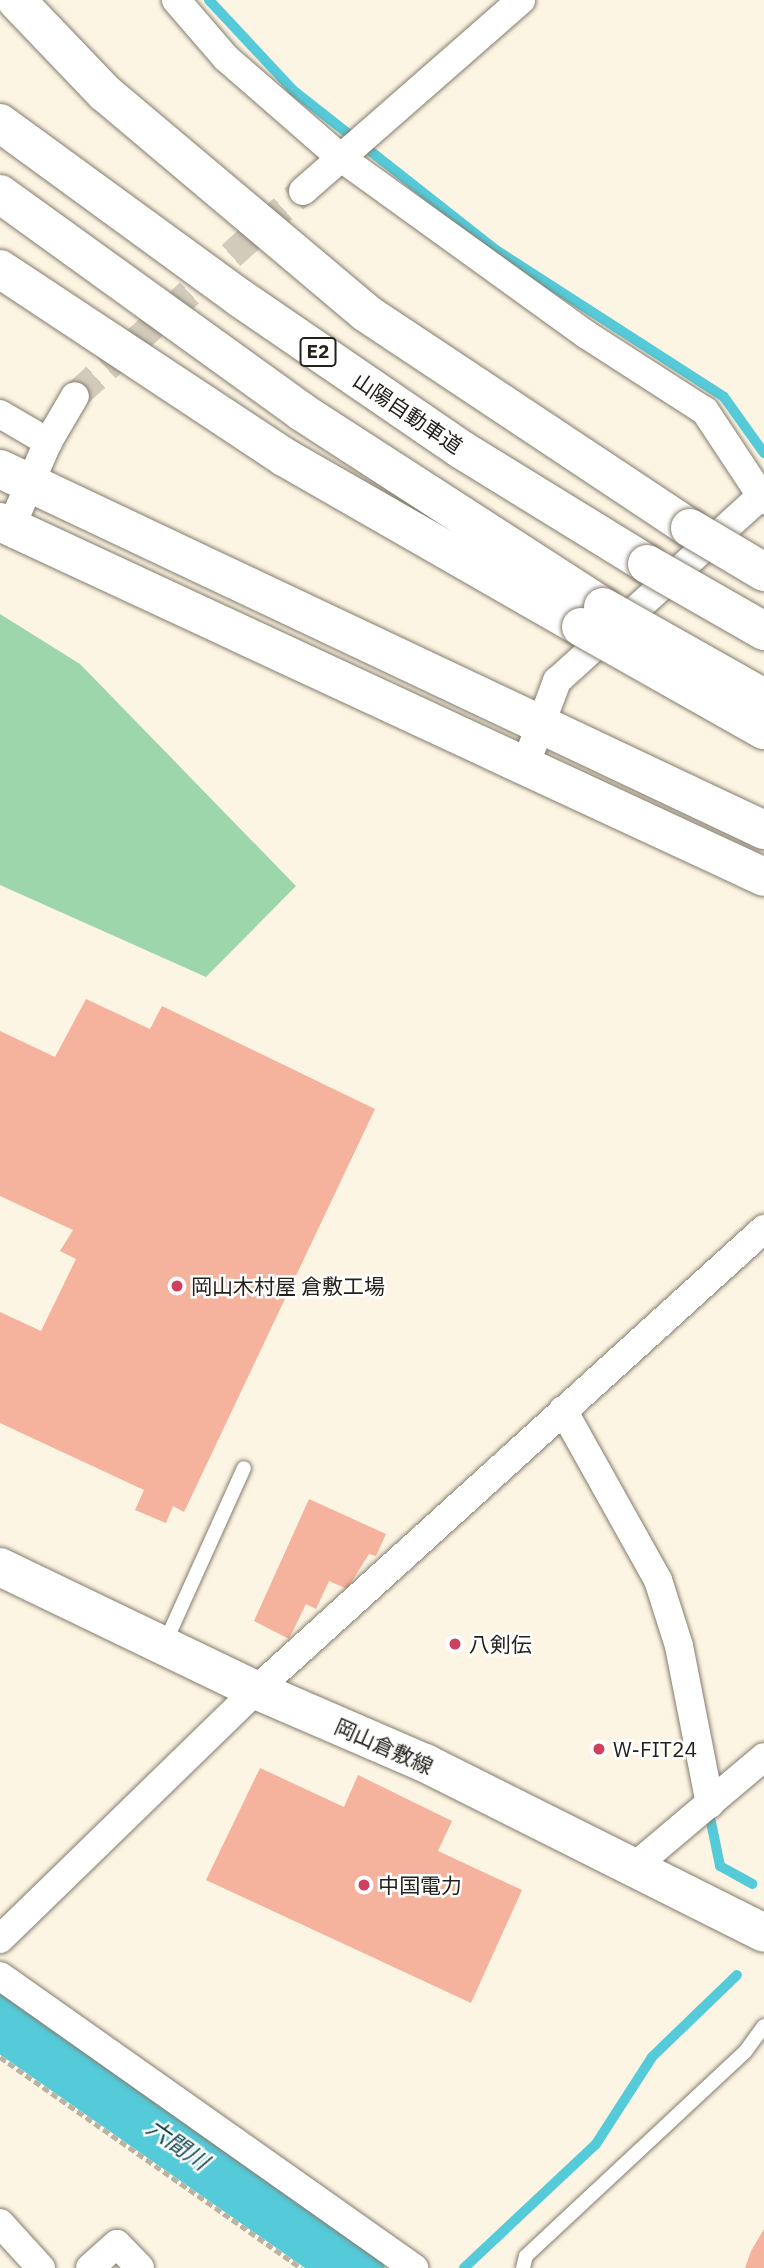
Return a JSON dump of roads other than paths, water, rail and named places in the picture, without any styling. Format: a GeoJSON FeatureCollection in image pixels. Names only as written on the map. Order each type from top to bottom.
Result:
{"type":"FeatureCollection","features":[{"type":"Feature","properties":{"kind":"main road"},"geometry":{"type":"LineString","coordinates":[[16,0],[105,93],[366,313],[690,528],[764,572]]}},
{"type":"Feature","properties":{"kind":"main road","name":"山陽自動車道"},"geometry":{"type":"LineString","coordinates":[[0,122],[240,298],[461,450],[764,631]]}},
{"type":"Feature","properties":{"kind":"main road"},"geometry":{"type":"LineString","coordinates":[[0,194],[592,617],[764,730]]}},
{"type":"Feature","properties":{"kind":"main road"},"geometry":{"type":"LineString","coordinates":[[0,269],[284,457],[592,617],[764,698]]}},
{"type":"Feature","properties":{"kind":"main road"},"geometry":{"type":"LineString","coordinates":[[15,477],[764,830]]}},
{"type":"Feature","properties":{"kind":"main road"},"geometry":{"type":"LineString","coordinates":[[6,525],[764,877]]}},
{"type":"Feature","properties":{"kind":"main road","name":"岡山倉敷線"},"geometry":{"type":"LineString","coordinates":[[0,1567],[256,1690],[425,1763],[764,1933]]}},
{"type":"Feature","properties":{"kind":"street"},"geometry":{"type":"LineString","coordinates":[[176,0],[226,58],[353,147],[587,335],[705,411],[763,497],[557,681],[537,722],[525,766]]}},
{"type":"Feature","properties":{"kind":"street"},"geometry":{"type":"LineString","coordinates":[[303,191],[521,0]]}},
{"type":"Feature","properties":{"kind":"street"},"geometry":{"type":"LineString","coordinates":[[6,525],[15,477],[48,442],[75,396]]}},
{"type":"Feature","properties":{"kind":"street"},"geometry":{"type":"LineString","coordinates":[[0,414],[48,442]]}},
{"type":"Feature","properties":{"kind":"street"},"geometry":{"type":"LineString","coordinates":[[0,1939],[256,1690],[764,1229]]}},
{"type":"Feature","properties":{"kind":"street"},"geometry":{"type":"LineString","coordinates":[[563,1410],[658,1580],[679,1646],[710,1804]]}},
{"type":"Feature","properties":{"kind":"street"},"geometry":{"type":"LineString","coordinates":[[634,1867],[764,1757]]}},
{"type":"Feature","properties":{"kind":"street"},"geometry":{"type":"LineString","coordinates":[[0,1976],[414,2268]]}},
{"type":"Feature","properties":{"kind":"street"},"geometry":{"type":"LineString","coordinates":[[0,2223],[41,2268]]}},
{"type":"Feature","properties":{"kind":"street"},"geometry":{"type":"LineString","coordinates":[[90,2268],[117,2244],[140,2268]]}},
{"type":"Feature","properties":{"kind":"lane"},"geometry":{"type":"LineString","coordinates":[[164,1646],[244,1468]]}},
{"type":"Feature","properties":{"kind":"lane"},"geometry":{"type":"LineString","coordinates":[[523,2268],[526,2256],[745,2052],[764,2026]]}},
{"type":"Feature","properties":{"kind":"waterway"},"geometry":{"type":"LineString","coordinates":[[209,0],[294,91],[496,250],[724,397],[764,453]]}},
{"type":"Feature","properties":{"kind":"waterway"},"geometry":{"type":"LineString","coordinates":[[711,1822],[720,1866],[752,1884]]}},
{"type":"Feature","properties":{"kind":"waterway"},"geometry":{"type":"LineString","coordinates":[[464,2268],[596,2144],[652,2057],[737,1975]]}},
{"type":"Feature","properties":{"kind":"waterway","name":"六間川"},"geometry":{"type":"LineString","coordinates":[[0,2019],[355,2268]]}},
{"type":"Feature","properties":{"kind":"tunnel"},"geometry":{"type":"LineString","coordinates":[[75,396],[303,191]]}},
{"type":"Feature","properties":{"kind":"place","name":"岡山木村屋 倉敷工場"},"geometry":{"type":"Point","coordinates":[177,1286]}},
{"type":"Feature","properties":{"kind":"place","name":"八剣伝"},"geometry":{"type":"Point","coordinates":[455,1644]}},
{"type":"Feature","properties":{"kind":"place","name":"W-FIT24"},"geometry":{"type":"Point","coordinates":[599,1749]}},
{"type":"Feature","properties":{"kind":"place","name":"中国電力"},"geometry":{"type":"Point","coordinates":[364,1885]}}]}
